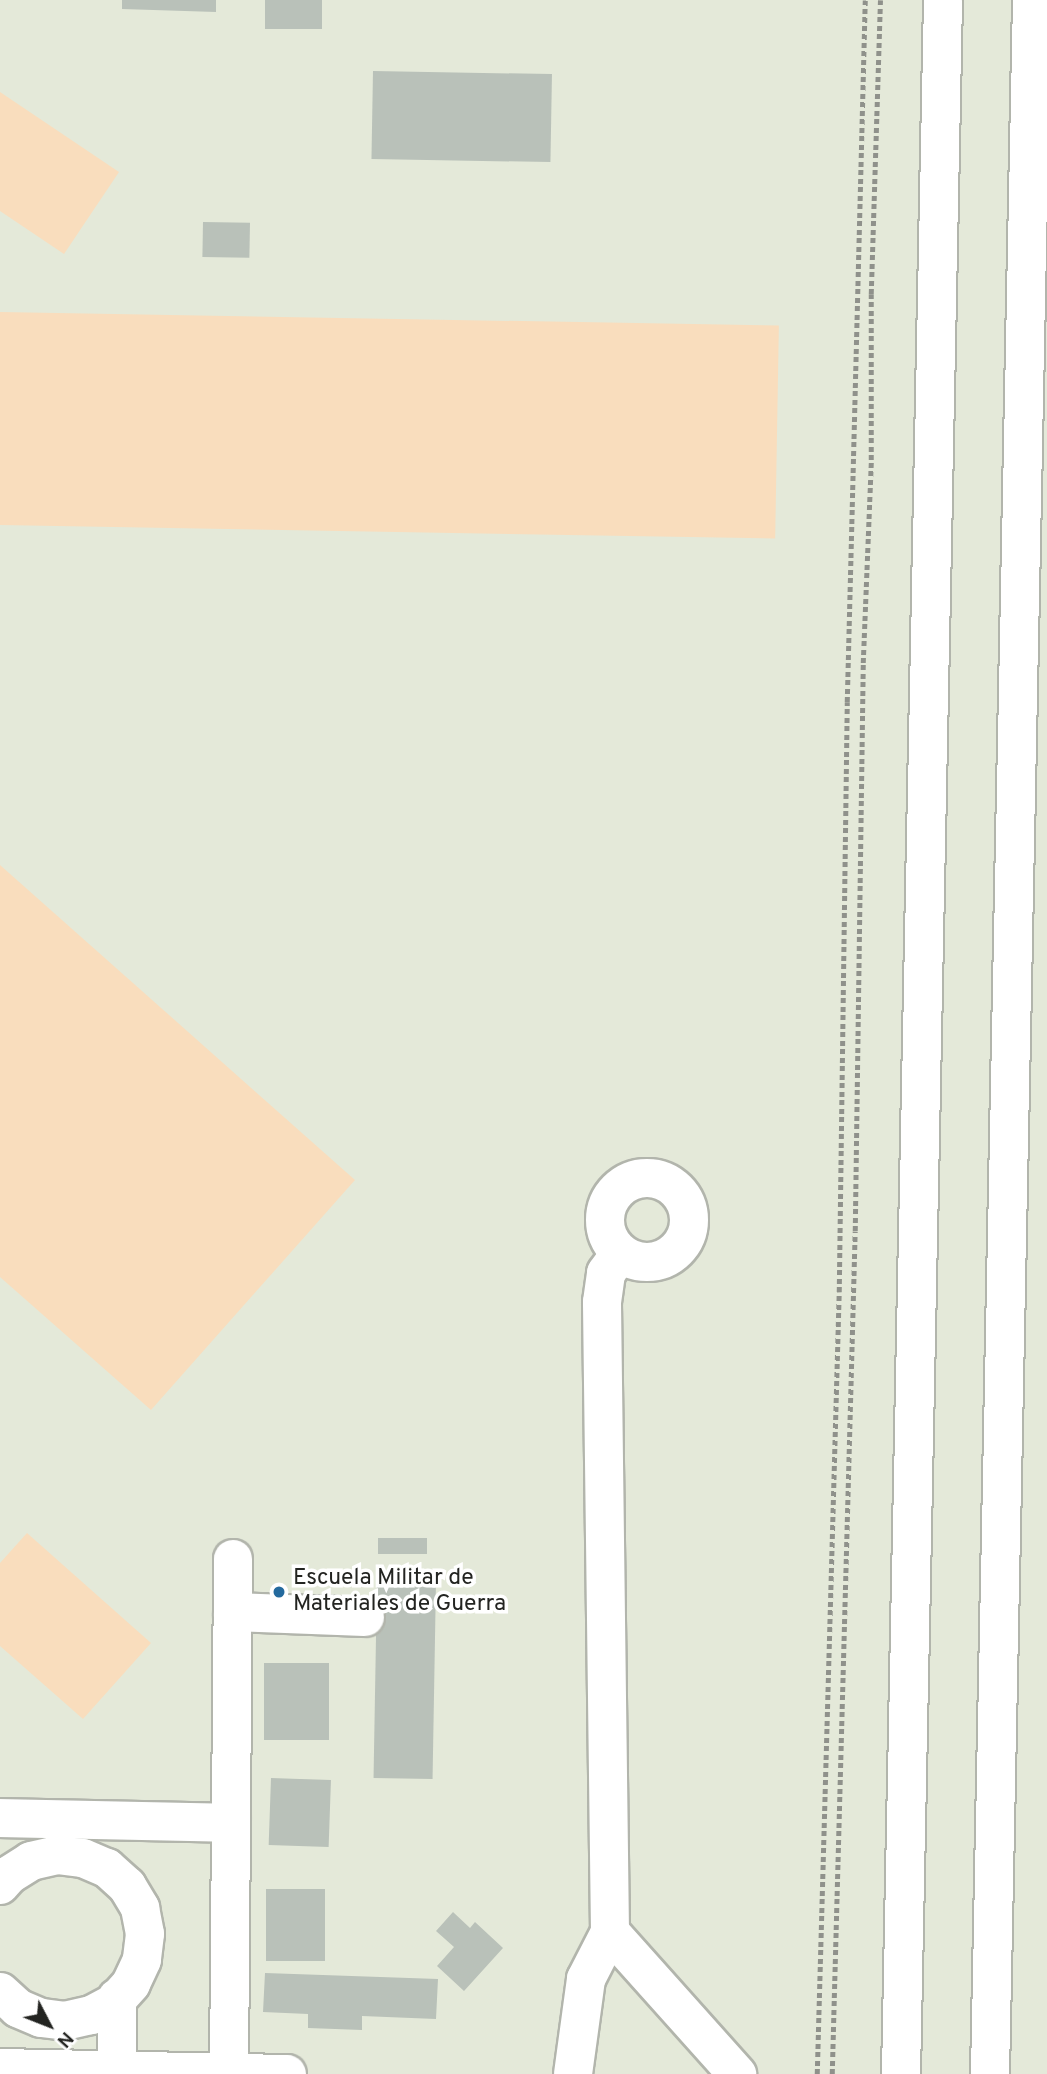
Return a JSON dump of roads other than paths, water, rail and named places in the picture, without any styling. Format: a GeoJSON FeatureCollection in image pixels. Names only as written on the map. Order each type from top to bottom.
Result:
{"type":"FeatureCollection","features":[{"type":"Feature","properties":{"kind":"street"},"geometry":{"type":"LineString","coordinates":[[901,2074],[943,0]]}},
{"type":"Feature","properties":{"kind":"street"},"geometry":{"type":"LineString","coordinates":[[990,2074],[1033,690],[1032,0]]}},
{"type":"Feature","properties":{"kind":"street"},"geometry":{"type":"LineString","coordinates":[[573,2074],[586,1979],[610,1932],[602,1302],[606,1273],[621,1254]]}},
{"type":"Feature","properties":{"kind":"street"},"geometry":{"type":"LineString","coordinates":[[229,2073],[233,1559]]}},
{"type":"Feature","properties":{"kind":"street"},"geometry":{"type":"LineString","coordinates":[[233,1612],[365,1616]]}},
{"type":"Feature","properties":{"kind":"street"},"geometry":{"type":"LineString","coordinates":[[0,1818],[231,1823]]}},
{"type":"Feature","properties":{"kind":"street"},"geometry":{"type":"LineString","coordinates":[[0,1992],[18,2008],[29,2013],[66,2021],[91,2015],[117,1998],[131,1983],[142,1960],[145,1934],[140,1908],[127,1885],[107,1868],[83,1858],[57,1855],[31,1861],[1,1883]]}},
{"type":"Feature","properties":{"kind":"street"},"geometry":{"type":"LineString","coordinates":[[610,1932],[737,2074]]}},
{"type":"Feature","properties":{"kind":"street"},"geometry":{"type":"LineString","coordinates":[[117,1998],[117,2071]]}},
{"type":"Feature","properties":{"kind":"street"},"geometry":{"type":"LineString","coordinates":[[0,2068],[287,2074]]}},
{"type":"Feature","properties":{"kind":"place","name":"Escuela Militar de Materiales de Guerra"},"geometry":{"type":"Point","coordinates":[279,1592]}}]}
